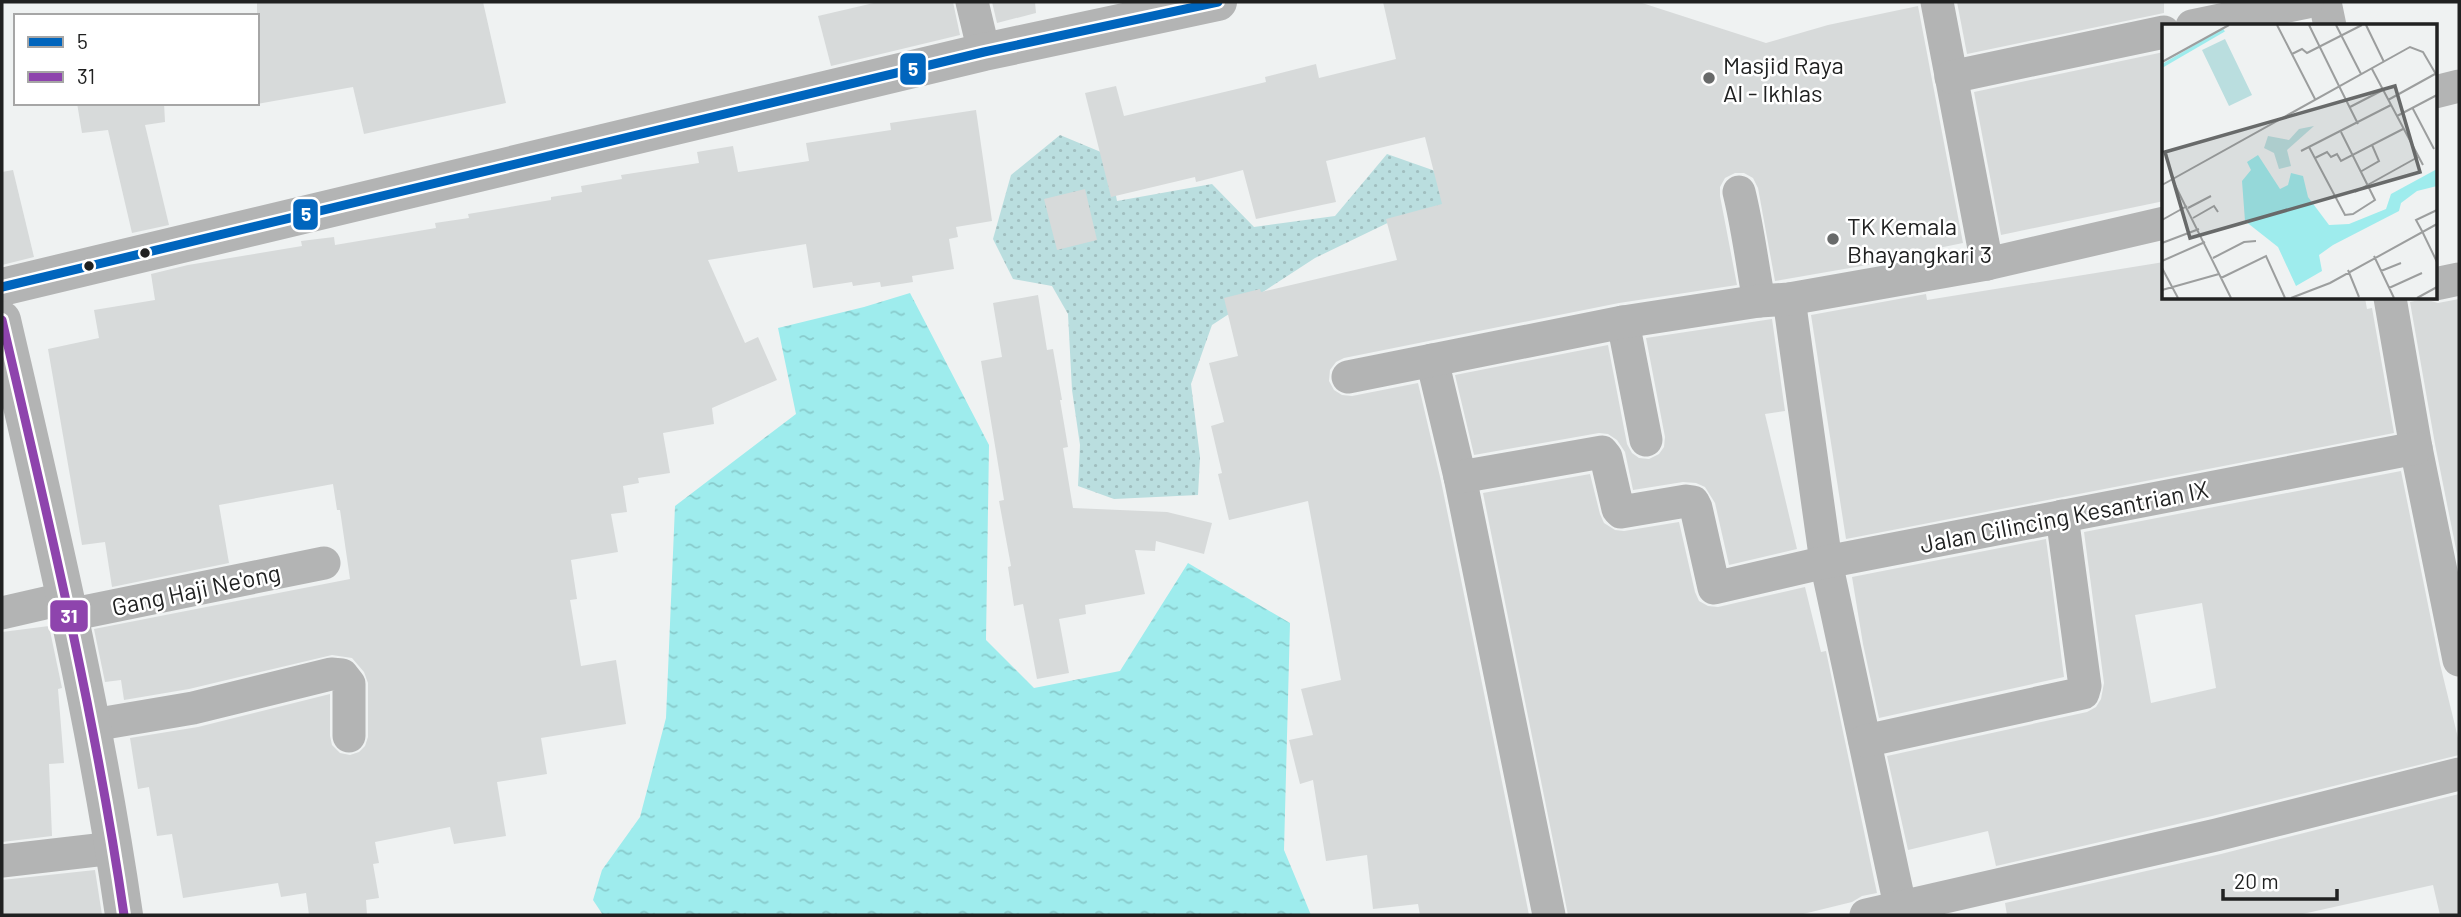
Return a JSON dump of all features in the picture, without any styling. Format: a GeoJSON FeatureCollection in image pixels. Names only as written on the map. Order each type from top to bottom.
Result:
{"type":"FeatureCollection","features":[{"type":"Feature","properties":{"kind":"street"},"geometry":{"type":"LineString","coordinates":[[972,2],[984,52]]}},
{"type":"Feature","properties":{"kind":"street"},"geometry":{"type":"LineString","coordinates":[[2,287],[1164,8],[1218,2]]}},
{"type":"Feature","properties":{"kind":"street"},"geometry":{"type":"LineString","coordinates":[[1937,2],[1987,264]]}},
{"type":"Feature","properties":{"kind":"street"},"geometry":{"type":"LineString","coordinates":[[2202,24],[2308,2]]}},
{"type":"Feature","properties":{"kind":"street"},"geometry":{"type":"LineString","coordinates":[[2325,2],[2330,24]]}},
{"type":"Feature","properties":{"kind":"street"},"geometry":{"type":"LineString","coordinates":[[1951,77],[2162,32]]}},
{"type":"Feature","properties":{"kind":"street"},"geometry":{"type":"LineString","coordinates":[[2436,92],[2459,86]]}},
{"type":"Feature","properties":{"kind":"street"},"geometry":{"type":"LineString","coordinates":[[1739,192],[1749,232],[1748,242],[1774,300],[1826,562],[1901,911]]}},
{"type":"Feature","properties":{"kind":"street"},"geometry":{"type":"LineString","coordinates":[[1348,377],[1623,322],[1987,264],[2162,223]]}},
{"type":"Feature","properties":{"kind":"street"},"geometry":{"type":"LineString","coordinates":[[2436,284],[2459,279]]}},
{"type":"Feature","properties":{"kind":"street"},"geometry":{"type":"LineString","coordinates":[[2390,299],[2416,448],[2456,628],[2459,660]]}},
{"type":"Feature","properties":{"kind":"street"},"geometry":{"type":"LineString","coordinates":[[2,320],[93,725],[124,915]]}},
{"type":"Feature","properties":{"kind":"street"},"geometry":{"type":"LineString","coordinates":[[1623,322],[1646,440]]}},
{"type":"Feature","properties":{"kind":"street"},"geometry":{"type":"LineString","coordinates":[[1432,360],[1460,477],[1549,915]]}},
{"type":"Feature","properties":{"kind":"street","name":"Jalan Cilincing Kesantrian IX"},"geometry":{"type":"LineString","coordinates":[[1460,477],[1602,452],[1606,457],[1618,509],[1621,512],[1693,502],[1714,588],[1826,562],[2416,448]]}},
{"type":"Feature","properties":{"kind":"street"},"geometry":{"type":"LineString","coordinates":[[1865,741],[2083,693],[2085,686],[2062,516]]}},
{"type":"Feature","properties":{"kind":"street","name":"Gang Haji Ne'ong"},"geometry":{"type":"LineString","coordinates":[[2,613],[68,607],[324,563]]}},
{"type":"Feature","properties":{"kind":"street"},"geometry":{"type":"LineString","coordinates":[[93,725],[193,708],[331,674],[342,675],[349,684],[349,736]]}},
{"type":"Feature","properties":{"kind":"street"},"geometry":{"type":"LineString","coordinates":[[1866,915],[1901,911],[2459,775]]}},
{"type":"Feature","properties":{"kind":"street"},"geometry":{"type":"LineString","coordinates":[[2,861],[114,848]]}},
{"type":"Feature","properties":{"kind":"shaded area"},"geometry":{"type":"Polygon","coordinates":[[[1060,135],[1108,155],[1117,201],[1212,184],[1254,227],[1335,216],[1387,154],[1526,203],[1402,216],[1315,258],[1212,325],[1191,384],[1200,457],[1198,495],[1114,499],[1078,486],[1080,445],[1072,390],[1068,314],[1052,286],[1013,279],[993,239],[1011,175],[1060,135]]]}},
{"type":"Feature","properties":{"kind":"water"},"geometry":{"type":"Polygon","coordinates":[[[910,293],[989,445],[986,640],[1034,688],[1120,671],[1188,563],[1290,623],[1284,850],[1311,915],[603,915],[593,900],[602,870],[640,817],[666,718],[675,506],[796,414],[778,328],[910,293]]]}},
{"type":"Feature","properties":{"kind":"building"},"geometry":{"type":"Polygon","coordinates":[[[257,2],[483,2],[506,103],[364,134],[353,87],[259,104],[257,2]]]}},
{"type":"Feature","properties":{"kind":"building"},"geometry":{"type":"Polygon","coordinates":[[[878,2],[953,2],[960,35],[831,66],[818,16],[878,2]]]}},
{"type":"Feature","properties":{"kind":"building"},"geometry":{"type":"Polygon","coordinates":[[[992,2],[1035,2],[1036,13],[997,23],[992,2]]]}},
{"type":"Feature","properties":{"kind":"building"},"geometry":{"type":"Polygon","coordinates":[[[1383,2],[1639,2],[1766,43],[1828,25],[1918,6],[1963,243],[1919,252],[1919,256],[1775,281],[1758,188],[1753,178],[1744,173],[1735,173],[1725,178],[1720,187],[1720,196],[1737,285],[1619,303],[1344,358],[1336,362],[1330,370],[1329,381],[1334,390],[1342,395],[1352,396],[1418,383],[1441,481],[1529,915],[1420,915],[1418,904],[1373,909],[1367,855],[1326,861],[1313,780],[1300,784],[1289,740],[1313,735],[1301,689],[1341,680],[1308,501],[1229,520],[1218,474],[1222,473],[1211,426],[1224,422],[1209,363],[1238,356],[1224,298],[1397,260],[1386,219],[1442,204],[1425,137],[1326,161],[1336,202],[1256,219],[1243,170],[1196,182],[1195,177],[1111,197],[1085,93],[1116,86],[1124,116],[1266,82],[1265,77],[1316,64],[1319,78],[1396,59],[1383,2]]]}},
{"type":"Feature","properties":{"kind":"building"},"geometry":{"type":"Polygon","coordinates":[[[1957,2],[2164,2],[2164,13],[1967,54],[1957,2]]]}},
{"type":"Feature","properties":{"kind":"building"},"geometry":{"type":"Polygon","coordinates":[[[2162,52],[2162,201],[2001,235],[1974,92],[2162,52]]]}},
{"type":"Feature","properties":{"kind":"building"},"geometry":{"type":"Polygon","coordinates":[[[77,105],[164,105],[165,122],[145,125],[169,225],[132,233],[108,130],[82,133],[77,105]]]}},
{"type":"Feature","properties":{"kind":"building"},"geometry":{"type":"Polygon","coordinates":[[[976,110],[992,221],[956,227],[958,237],[949,239],[954,269],[912,276],[913,282],[881,287],[880,282],[853,286],[852,282],[813,288],[806,244],[708,260],[745,343],[758,337],[777,380],[712,408],[714,424],[663,433],[670,473],[638,478],[639,483],[623,486],[627,512],[611,514],[618,552],[571,560],[577,599],[570,600],[581,666],[616,660],[626,724],[541,738],[547,774],[497,782],[506,836],[454,844],[450,827],[375,842],[379,863],[373,864],[379,898],[366,900],[367,915],[309,915],[306,893],[281,897],[278,883],[183,898],[172,834],[157,836],[149,787],[138,789],[130,738],[198,727],[330,694],[332,745],[340,753],[350,755],[365,746],[368,737],[368,683],[364,672],[352,658],[332,655],[189,689],[124,700],[121,680],[105,682],[94,629],[350,579],[340,510],[337,510],[333,484],[219,505],[229,563],[112,587],[105,542],[82,545],[48,349],[99,338],[94,310],[155,300],[151,274],[188,265],[302,246],[301,241],[334,237],[335,245],[436,228],[435,223],[469,218],[468,214],[582,192],[581,186],[622,179],[621,175],[699,163],[697,152],[733,146],[738,172],[809,161],[806,143],[891,130],[890,123],[976,110]]]}},
{"type":"Feature","properties":{"kind":"building"},"geometry":{"type":"Polygon","coordinates":[[[13,170],[34,257],[2,265],[2,172],[13,170]]]}},
{"type":"Feature","properties":{"kind":"building"},"geometry":{"type":"Polygon","coordinates":[[[1085,189],[1097,240],[1057,250],[1044,199],[1085,189]]]}},
{"type":"Feature","properties":{"kind":"building"},"geometry":{"type":"Polygon","coordinates":[[[2162,262],[2162,299],[2365,299],[2367,309],[2372,308],[2394,433],[1846,539],[1811,315],[1926,294],[1927,300],[2162,262]]]}},
{"type":"Feature","properties":{"kind":"building"},"geometry":{"type":"Polygon","coordinates":[[[1038,295],[1047,350],[1053,349],[1062,400],[1068,447],[1063,448],[1073,508],[1167,512],[1212,523],[1204,554],[1156,541],[1155,551],[1135,550],[1145,594],[1085,605],[1086,614],[1059,619],[1069,673],[1037,679],[1023,604],[1014,606],[1008,567],[1011,566],[999,501],[1004,500],[981,361],[1002,357],[993,303],[1038,295]]]}},
{"type":"Feature","properties":{"kind":"building"},"geometry":{"type":"Polygon","coordinates":[[[2424,299],[2438,303],[2459,299],[2459,564],[2410,302],[2424,299]]]}},
{"type":"Feature","properties":{"kind":"building"},"geometry":{"type":"Polygon","coordinates":[[[1772,319],[1785,411],[1765,414],[1797,549],[1729,565],[1715,503],[1705,487],[1683,482],[1633,490],[1625,452],[1617,440],[1608,434],[1599,433],[1474,455],[1455,375],[1608,345],[1627,444],[1639,458],[1649,459],[1659,454],[1664,447],[1665,437],[1646,338],[1772,319]]]}},
{"type":"Feature","properties":{"kind":"building"},"geometry":{"type":"Polygon","coordinates":[[[2401,471],[2440,664],[2459,742],[2459,755],[1996,866],[1988,831],[1908,850],[1887,756],[2087,712],[2096,707],[2101,699],[2104,683],[2084,532],[2401,471]],[[2202,603],[2135,615],[2151,703],[2216,688],[2202,603]]]}},
{"type":"Feature","properties":{"kind":"building"},"geometry":{"type":"Polygon","coordinates":[[[1590,474],[1604,523],[1615,530],[1624,531],[1679,522],[1695,592],[1699,601],[1708,606],[1718,607],[1805,587],[1821,652],[1826,651],[1877,893],[1799,915],[1568,915],[1483,493],[1590,474]]]}},
{"type":"Feature","properties":{"kind":"building"},"geometry":{"type":"Polygon","coordinates":[[[2046,539],[2064,677],[1879,718],[1852,577],[2046,539]]]}},
{"type":"Feature","properties":{"kind":"building"},"geometry":{"type":"Polygon","coordinates":[[[49,626],[62,688],[58,689],[64,763],[49,764],[52,836],[2,842],[2,632],[49,626]]]}},
{"type":"Feature","properties":{"kind":"building"},"geometry":{"type":"Polygon","coordinates":[[[2459,794],[2459,915],[2440,915],[2433,885],[2298,915],[2007,915],[2005,903],[2221,854],[2459,794]]]}},
{"type":"Feature","properties":{"kind":"building"},"geometry":{"type":"Polygon","coordinates":[[[95,870],[102,915],[2,915],[2,880],[95,870]]]}},
{"type":"Feature","properties":{"kind":"transit line","name":"5"},"geometry":{"type":"LineString","coordinates":[[2,287],[984,52],[1218,2]]}},
{"type":"Feature","properties":{"kind":"transit line","name":"31"},"geometry":{"type":"LineString","coordinates":[[2,320],[85,691],[124,915]]}},
{"type":"Feature","properties":{"kind":"place","name":"Masjid Raya Al - Ikhlas"},"geometry":{"type":"Point","coordinates":[1709,78]}},
{"type":"Feature","properties":{"kind":"place","name":"TK Kemala Bhayangkari 3"},"geometry":{"type":"Point","coordinates":[1833,239]}}]}
